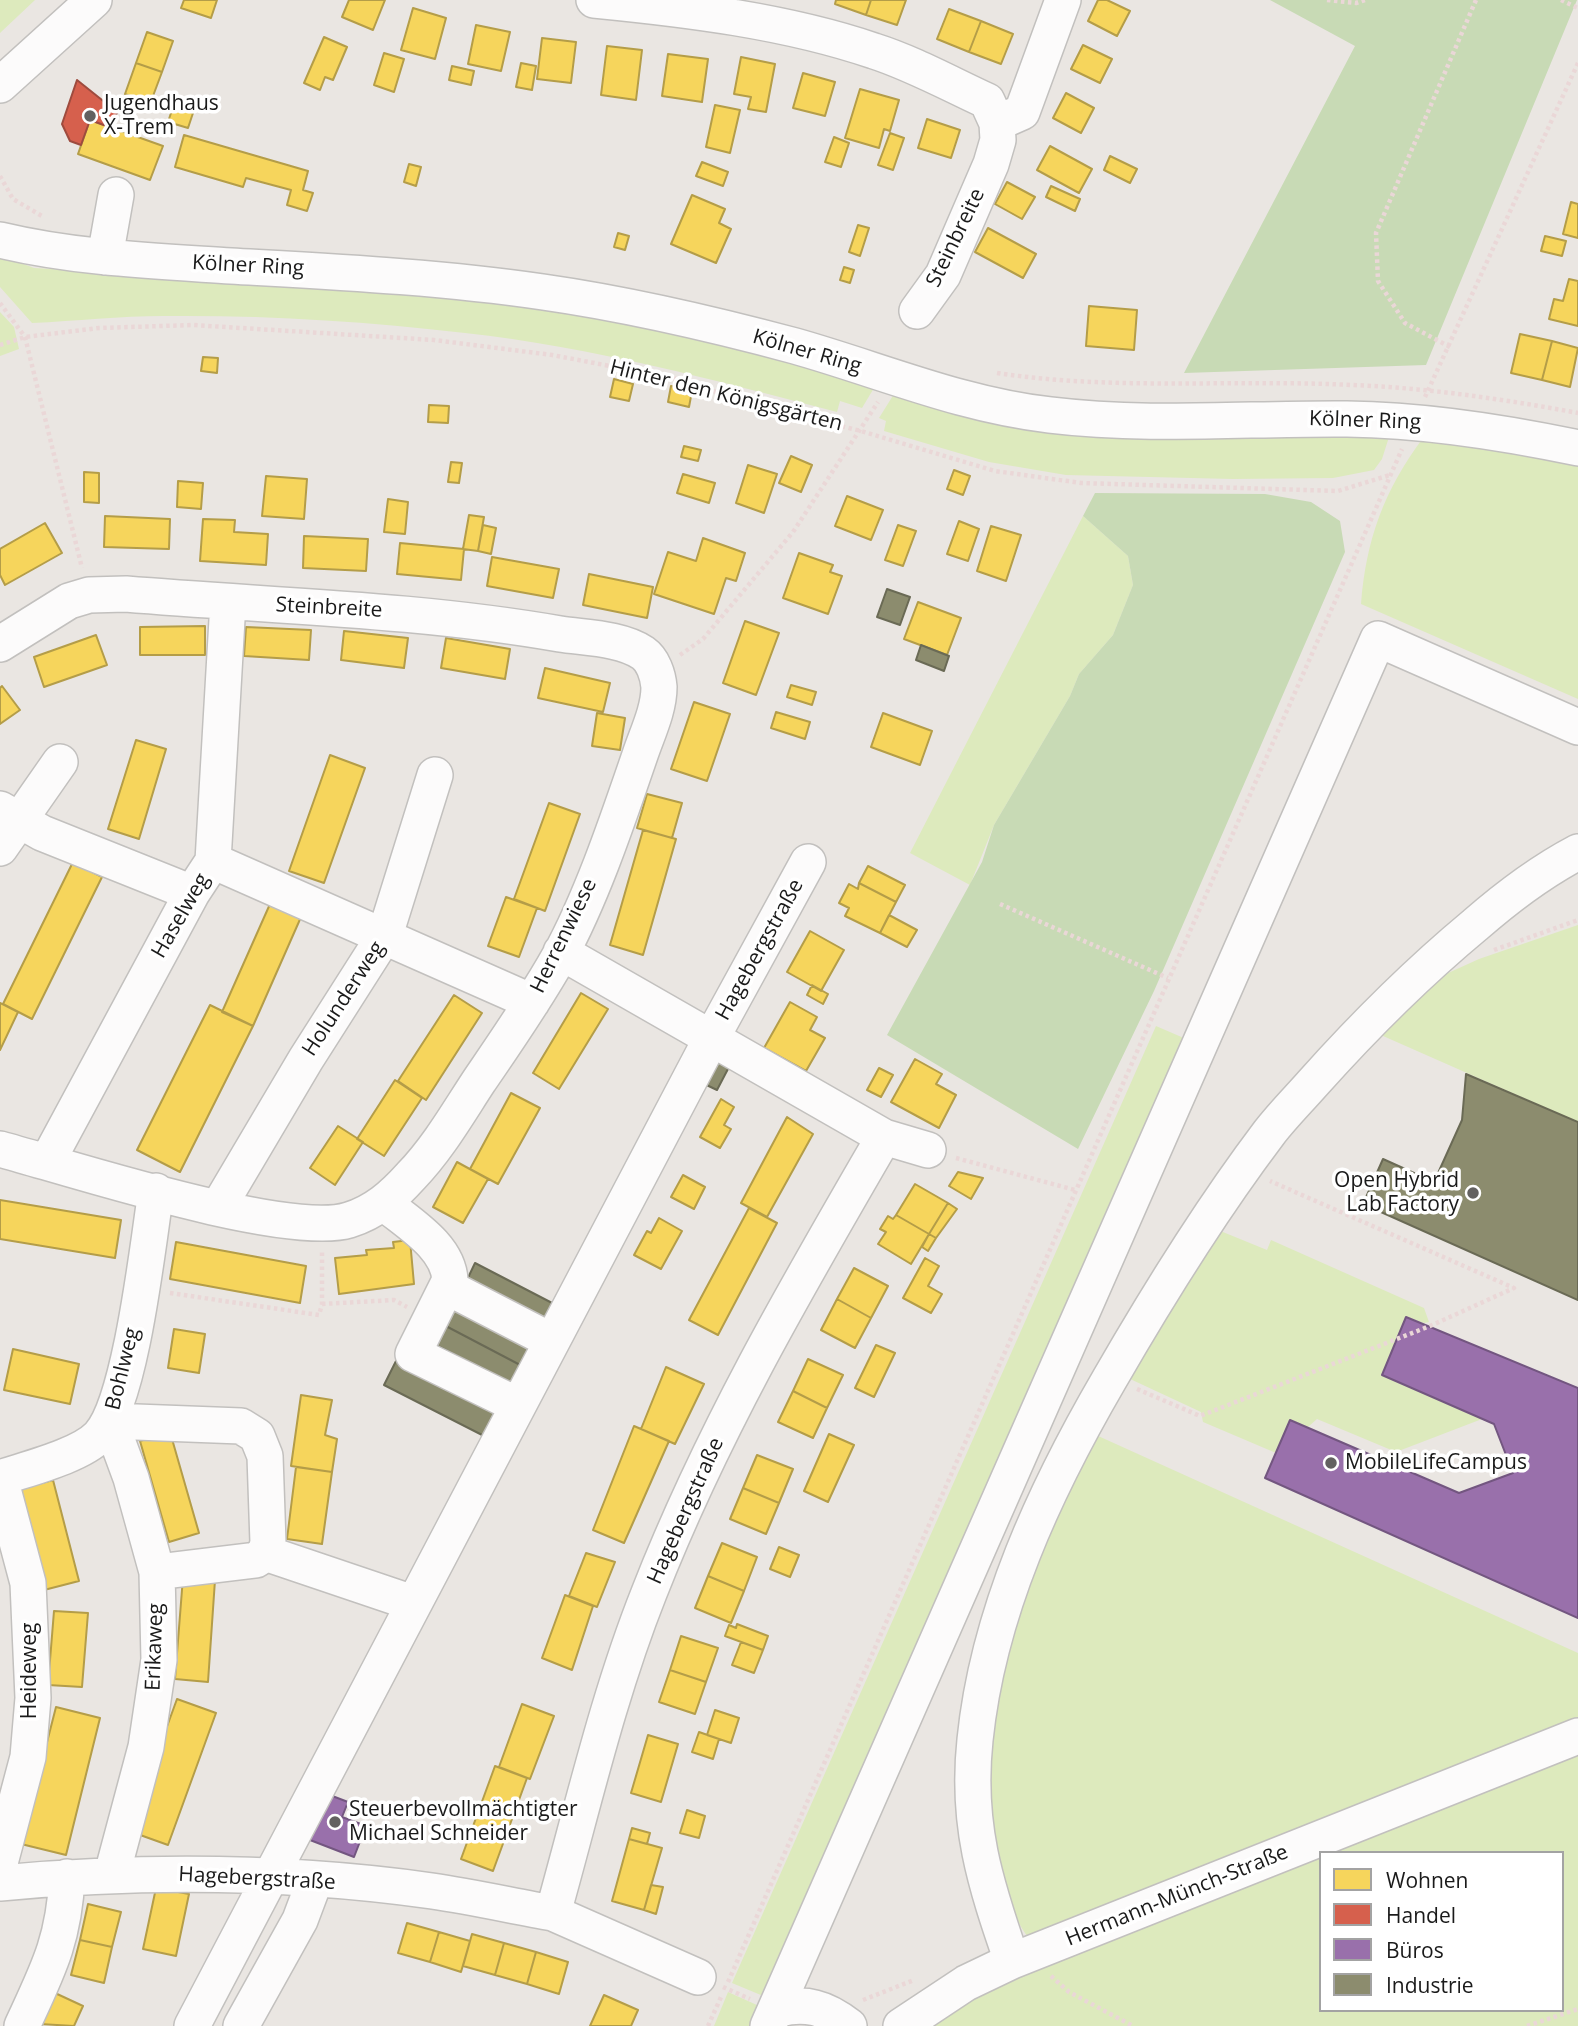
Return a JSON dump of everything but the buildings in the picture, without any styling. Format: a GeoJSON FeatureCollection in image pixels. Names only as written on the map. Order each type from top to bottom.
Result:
{"type":"FeatureCollection","features":[{"type":"Feature","properties":{"kind":"street"},"geometry":{"type":"LineString","coordinates":[[0,85],[94,0]]}},
{"type":"Feature","properties":{"kind":"street"},"geometry":{"type":"LineString","coordinates":[[594,0],[676,8],[772,26],[874,51],[987,101],[997,123],[1022,112],[1063,0]]}},
{"type":"Feature","properties":{"kind":"street","name":"Steinbreite"},"geometry":{"type":"LineString","coordinates":[[917,311],[943,275],[991,164],[998,140],[997,123]]}},
{"type":"Feature","properties":{"kind":"street"},"geometry":{"type":"LineString","coordinates":[[105,257],[116,195]]}},
{"type":"Feature","properties":{"kind":"street"},"geometry":{"type":"LineString","coordinates":[[0,222],[34,248]]}},
{"type":"Feature","properties":{"kind":"street","name":"Kölner Ring"},"geometry":{"type":"LineString","coordinates":[[0,240],[34,248],[105,257],[422,278],[546,293],[795,346],[966,401],[1047,415],[1112,421],[1351,419],[1415,422],[1527,437],[1578,448]]}},
{"type":"Feature","properties":{"kind":"street","name":"Steinbreite"},"geometry":{"type":"LineString","coordinates":[[0,644],[60,606],[89,595],[474,619],[620,644],[645,654],[656,672]]}},
{"type":"Feature","properties":{"kind":"street","name":"Haselweg"},"geometry":{"type":"LineString","coordinates":[[47,1162],[192,893],[213,861],[228,602]]}},
{"type":"Feature","properties":{"kind":"street"},"geometry":{"type":"LineString","coordinates":[[772,2018],[1378,639],[1578,727]]}},
{"type":"Feature","properties":{"kind":"street","name":"Herrenwiese"},"geometry":{"type":"LineString","coordinates":[[0,1149],[156,1191],[275,1219],[344,1222],[384,1203],[439,1142],[532,1002],[561,952],[621,809],[655,711],[659,689],[656,672]]}},
{"type":"Feature","properties":{"kind":"street"},"geometry":{"type":"LineString","coordinates":[[60,762],[6,826],[192,893]]}},
{"type":"Feature","properties":{"kind":"street","name":"Holunderweg"},"geometry":{"type":"LineString","coordinates":[[219,1206],[306,1059],[385,935],[435,775]]}},
{"type":"Feature","properties":{"kind":"street"},"geometry":{"type":"LineString","coordinates":[[1021,1958],[978,1855],[973,1805],[975,1740],[985,1677],[1001,1617],[1021,1559],[1065,1459],[1159,1296],[1270,1131],[1358,1032],[1450,944],[1503,898],[1578,852]]}},
{"type":"Feature","properties":{"kind":"street"},"geometry":{"type":"LineString","coordinates":[[213,861],[532,1002]]}},
{"type":"Feature","properties":{"kind":"street","name":"Hagebergstraße"},"geometry":{"type":"LineString","coordinates":[[711,1039],[808,862]]}},
{"type":"Feature","properties":{"kind":"street","name":"Hagebergstraße"},"geometry":{"type":"LineString","coordinates":[[561,952],[884,1136],[928,1150]]}},
{"type":"Feature","properties":{"kind":"street"},"geometry":{"type":"LineString","coordinates":[[192,2026],[711,1039]]}},
{"type":"Feature","properties":{"kind":"street","name":"Hagebergstraße"},"geometry":{"type":"LineString","coordinates":[[553,1913],[605,1726],[648,1594],[761,1349],[884,1136]]}},
{"type":"Feature","properties":{"kind":"street","name":"Bohlweg"},"geometry":{"type":"LineString","coordinates":[[0,1478],[84,1448],[98,1438],[110,1421],[118,1399],[141,1289],[156,1191]]}},
{"type":"Feature","properties":{"kind":"street"},"geometry":{"type":"LineString","coordinates":[[384,1203],[445,1255],[450,1268],[446,1287],[413,1354],[507,1400]]}},
{"type":"Feature","properties":{"kind":"street"},"geometry":{"type":"LineString","coordinates":[[446,1287],[540,1335]]}},
{"type":"Feature","properties":{"kind":"street"},"geometry":{"type":"LineString","coordinates":[[110,1421],[242,1426],[257,1436],[265,1456],[268,1543],[265,1553],[256,1560],[157,1572]]}},
{"type":"Feature","properties":{"kind":"street","name":"Erikaweg"},"geometry":{"type":"LineString","coordinates":[[110,1421],[131,1478],[157,1572],[159,1660],[146,1747],[112,1874]]}},
{"type":"Feature","properties":{"kind":"street","name":"Heideweg"},"geometry":{"type":"LineString","coordinates":[[0,1478],[28,1583],[33,1698],[28,1757],[0,1864]]}},
{"type":"Feature","properties":{"kind":"street"},"geometry":{"type":"LineString","coordinates":[[265,1553],[413,1603]]}},
{"type":"Feature","properties":{"kind":"street","name":"Hermann-Münch-Straße"},"geometry":{"type":"LineString","coordinates":[[901,2026],[954,1990],[1021,1958],[1578,1736]]}},
{"type":"Feature","properties":{"kind":"street","name":"Hagebergstraße"},"geometry":{"type":"LineString","coordinates":[[0,1883],[112,1874],[269,1876],[432,1891],[553,1913],[698,1977]]}},
{"type":"Feature","properties":{"kind":"street"},"geometry":{"type":"LineString","coordinates":[[22,2026],[53,1958],[65,1919],[67,1877]]}},
{"type":"Feature","properties":{"kind":"street"},"geometry":{"type":"LineString","coordinates":[[242,2026],[300,1920],[315,1880]]}},
{"type":"Feature","properties":{"kind":"street"},"geometry":{"type":"LineString","coordinates":[[772,2018],[805,2004],[832,2013],[849,2026]]}},
{"type":"Feature","properties":{"kind":"path"},"geometry":{"type":"LineString","coordinates":[[1327,0],[1356,3],[1364,0]]}},
{"type":"Feature","properties":{"kind":"path"},"geometry":{"type":"LineString","coordinates":[[1450,347],[1405,323],[1378,281],[1376,233],[1476,0]]}},
{"type":"Feature","properties":{"kind":"path"},"geometry":{"type":"LineString","coordinates":[[1562,0],[1578,8]]}},
{"type":"Feature","properties":{"kind":"path"},"geometry":{"type":"LineString","coordinates":[[708,2026],[1390,475],[1578,63]]}},
{"type":"Feature","properties":{"kind":"path"},"geometry":{"type":"LineString","coordinates":[[0,176],[13,199],[52,219]]}},
{"type":"Feature","properties":{"kind":"path"},"geometry":{"type":"LineString","coordinates":[[0,303],[24,337],[89,595]]}},
{"type":"Feature","properties":{"kind":"path","name":"Hinter den Königsgärten"},"geometry":{"type":"LineString","coordinates":[[0,345],[24,337],[99,328],[192,325],[434,340],[552,355],[673,378],[763,407],[861,431],[995,471],[1081,483],[1338,491],[1390,475]]}},
{"type":"Feature","properties":{"kind":"path"},"geometry":{"type":"LineString","coordinates":[[986,371],[1109,385],[1349,384],[1428,390],[1578,413]]}},
{"type":"Feature","properties":{"kind":"path"},"geometry":{"type":"LineString","coordinates":[[656,672],[703,639],[793,532],[861,431],[880,398],[888,376]]}},
{"type":"Feature","properties":{"kind":"path"},"geometry":{"type":"LineString","coordinates":[[1203,899],[1210,901]]}},
{"type":"Feature","properties":{"kind":"path"},"geometry":{"type":"LineString","coordinates":[[1000,904],[1168,978]]}},
{"type":"Feature","properties":{"kind":"path"},"geometry":{"type":"LineString","coordinates":[[1489,952],[1578,920]]}},
{"type":"Feature","properties":{"kind":"path"},"geometry":{"type":"LineString","coordinates":[[1177,957],[1184,960]]}},
{"type":"Feature","properties":{"kind":"path"},"geometry":{"type":"LineString","coordinates":[[1153,1012],[1160,1015]]}},
{"type":"Feature","properties":{"kind":"path"},"geometry":{"type":"LineString","coordinates":[[928,1150],[1075,1190]]}},
{"type":"Feature","properties":{"kind":"path"},"geometry":{"type":"LineString","coordinates":[[1132,1387],[1200,1416],[1430,1326],[1514,1288],[1264,1178]]}},
{"type":"Feature","properties":{"kind":"path"},"geometry":{"type":"LineString","coordinates":[[141,1289],[318,1315],[323,1304],[321,1223]]}},
{"type":"Feature","properties":{"kind":"path"},"geometry":{"type":"LineString","coordinates":[[323,1304],[394,1300],[430,1320]]}},
{"type":"Feature","properties":{"kind":"path"},"geometry":{"type":"LineString","coordinates":[[1021,1958],[1069,1992],[1133,2026]]}},
{"type":"Feature","properties":{"kind":"path"},"geometry":{"type":"LineString","coordinates":[[1527,2026],[1578,2009]]}},
{"type":"Feature","properties":{"kind":"green space"},"geometry":{"type":"Polygon","coordinates":[[[0,0],[35,0],[0,33],[0,0]]]}},
{"type":"Feature","properties":{"kind":"green space"},"geometry":{"type":"Polygon","coordinates":[[[1270,0],[1577,0],[1426,365],[1184,373],[1355,46],[1270,0]]]}},
{"type":"Feature","properties":{"kind":"green space"},"geometry":{"type":"Polygon","coordinates":[[[0,255],[34,268],[360,287],[544,307],[776,356],[874,388],[862,408],[840,401],[837,412],[606,356],[512,339],[427,329],[352,322],[202,316],[32,323],[0,287],[0,255]]]}},
{"type":"Feature","properties":{"kind":"green space"},"geometry":{"type":"Polygon","coordinates":[[[0,312],[14,327],[19,349],[0,356],[0,312]]]}},
{"type":"Feature","properties":{"kind":"green space"},"geometry":{"type":"Polygon","coordinates":[[[894,394],[967,417],[1051,432],[1389,437],[1382,459],[1374,470],[1333,478],[1233,479],[1066,475],[989,462],[884,431],[886,421],[879,418],[894,394]]]}},
{"type":"Feature","properties":{"kind":"green space"},"geometry":{"type":"Polygon","coordinates":[[[1423,438],[1528,453],[1578,464],[1578,699],[1361,604],[1367,558],[1379,516],[1409,457],[1423,438]]]}},
{"type":"Feature","properties":{"kind":"green space"},"geometry":{"type":"Polygon","coordinates":[[[1095,493],[1265,494],[1311,502],[1340,521],[1345,552],[1154,991],[1078,1149],[887,1035],[982,862],[994,825],[1070,696],[1079,674],[1113,635],[1133,585],[1128,556],[1083,516],[1095,493]]]}},
{"type":"Feature","properties":{"kind":"green space"},"geometry":{"type":"Polygon","coordinates":[[[1083,516],[1128,556],[1133,585],[1113,635],[1079,674],[1070,696],[994,825],[970,885],[910,853],[1083,516]]]}},
{"type":"Feature","properties":{"kind":"green space"},"geometry":{"type":"Polygon","coordinates":[[[1578,925],[1578,1122],[1374,1032],[1426,983],[1479,959],[1578,925]]]}},
{"type":"Feature","properties":{"kind":"green space"},"geometry":{"type":"Polygon","coordinates":[[[1156,1026],[1193,1042],[768,1998],[732,1983],[1156,1026]]]}},
{"type":"Feature","properties":{"kind":"green space"},"geometry":{"type":"Polygon","coordinates":[[[1218,1230],[1267,1250],[1271,1240],[1424,1308],[1429,1322],[1406,1317],[1382,1375],[1482,1419],[1396,1452],[1317,1419],[1308,1427],[1291,1420],[1276,1453],[1203,1422],[1201,1412],[1128,1378],[1218,1230]]]}},
{"type":"Feature","properties":{"kind":"green space"},"geometry":{"type":"Polygon","coordinates":[[[1096,1435],[1578,1653],[1578,2026],[925,2026],[975,1992],[1047,1964],[1017,1921],[1003,1892],[993,1856],[988,1815],[988,1771],[993,1725],[1011,1636],[1023,1595],[1050,1528],[1096,1435]]]}},
{"type":"Feature","properties":{"kind":"green space"},"geometry":{"type":"Polygon","coordinates":[[[728,1992],[768,2010],[760,2026],[714,2026],[728,1992]]]}},
{"type":"Feature","properties":{"kind":"place","name":"Jugendhaus X-Trem"},"geometry":{"type":"Point","coordinates":[90,116]}},
{"type":"Feature","properties":{"kind":"place","name":"Open Hybrid Lab Factory"},"geometry":{"type":"Point","coordinates":[1473,1193]}},
{"type":"Feature","properties":{"kind":"place","name":"MobileLifeCampus"},"geometry":{"type":"Point","coordinates":[1331,1463]}},
{"type":"Feature","properties":{"kind":"place","name":"Steuerbevollmächtigter Michael Schneider"},"geometry":{"type":"Point","coordinates":[335,1822]}}]}
